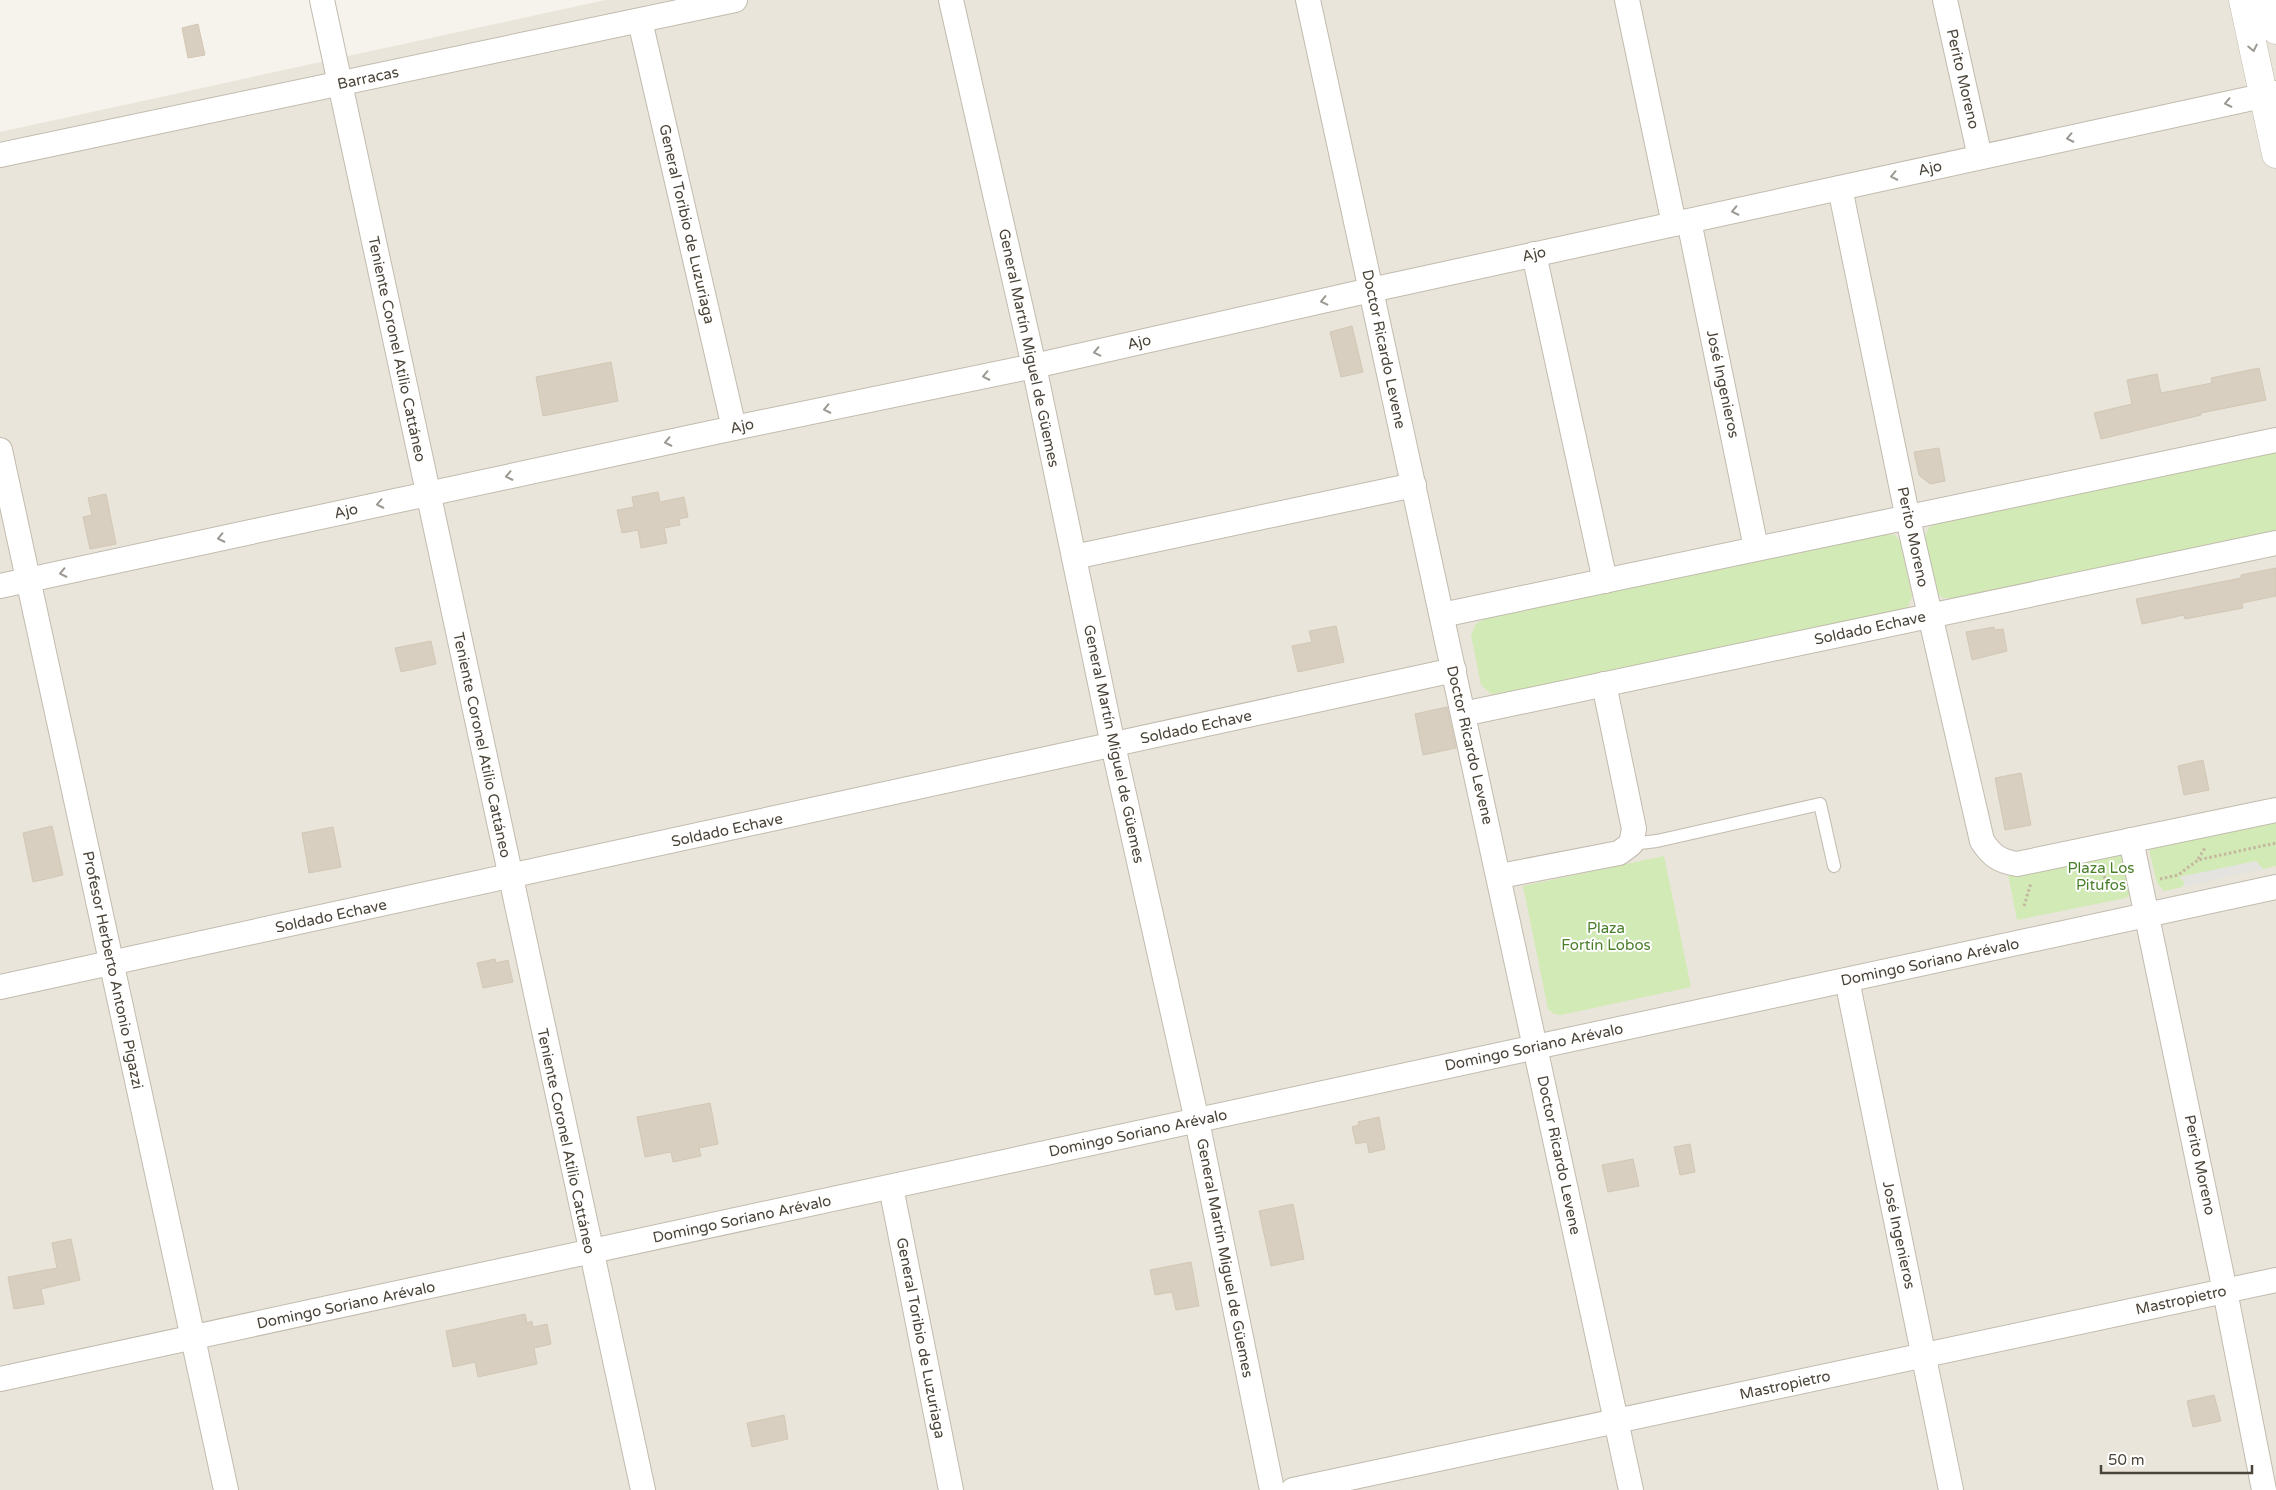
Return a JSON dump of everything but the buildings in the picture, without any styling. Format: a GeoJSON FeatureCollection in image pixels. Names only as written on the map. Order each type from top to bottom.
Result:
{"type":"FeatureCollection","features":[{"type":"Feature","properties":{"kind":"street","name":"Teniente Coronel Atilio Cattáneo"},"geometry":{"type":"LineString","coordinates":[[322,0],[590,1252],[643,1490]]}},
{"type":"Feature","properties":{"kind":"street","name":"Barracas"},"geometry":{"type":"LineString","coordinates":[[0,155],[735,0]]}},
{"type":"Feature","properties":{"kind":"street","name":"General Martín Miguel de Güemes"},"geometry":{"type":"LineString","coordinates":[[951,0],[1034,366],[1114,745],[1197,1120],[1272,1490]]}},
{"type":"Feature","properties":{"kind":"street","name":"Doctor Ricardo Levene"},"geometry":{"type":"LineString","coordinates":[[1308,0],[1500,876],[1631,1490]]}},
{"type":"Feature","properties":{"kind":"street","name":"José Ingenieros"},"geometry":{"type":"LineString","coordinates":[[1627,0],[1682,222],[1756,548]]}},
{"type":"Feature","properties":{"kind":"street","name":"Perito Moreno"},"geometry":{"type":"LineString","coordinates":[[1945,0],[1980,157]]}},
{"type":"Feature","properties":{"kind":"street"},"geometry":{"type":"LineString","coordinates":[[2243,0],[2270,94],[2276,154]]}},
{"type":"Feature","properties":{"kind":"street"},"geometry":{"type":"LineString","coordinates":[[2270,0],[2276,30]]}},
{"type":"Feature","properties":{"kind":"street","name":"General Toribio de Luzuriaga"},"geometry":{"type":"LineString","coordinates":[[640,21],[734,428]]}},
{"type":"Feature","properties":{"kind":"street","name":"Ajo"},"geometry":{"type":"LineString","coordinates":[[0,586],[734,428],[1034,366],[1534,254],[2270,94]]}},
{"type":"Feature","properties":{"kind":"street","name":"Perito Moreno"},"geometry":{"type":"LineString","coordinates":[[1840,188],[1908,519],[1982,841],[1990,854],[2002,861],[2017,864],[2131,840],[2148,914],[2264,1490]]}},
{"type":"Feature","properties":{"kind":"street"},"geometry":{"type":"LineString","coordinates":[[1534,254],[1605,581]]}},
{"type":"Feature","properties":{"kind":"street"},"geometry":{"type":"LineString","coordinates":[[1442,615],[1756,548],[1908,519],[2276,440]]}},
{"type":"Feature","properties":{"kind":"street","name":"Profesor Herberto Antonio Pigazzi"},"geometry":{"type":"LineString","coordinates":[[0,450],[226,1490]]}},
{"type":"Feature","properties":{"kind":"street"},"geometry":{"type":"LineString","coordinates":[[1074,557],[1414,485]]}},
{"type":"Feature","properties":{"kind":"street","name":"Soldado Echave"},"geometry":{"type":"LineString","coordinates":[[1463,714],[2276,543]]}},
{"type":"Feature","properties":{"kind":"street","name":"Soldado Echave"},"geometry":{"type":"LineString","coordinates":[[0,987],[1454,670]]}},
{"type":"Feature","properties":{"kind":"street"},"geometry":{"type":"LineString","coordinates":[[1500,876],[1619,853],[1631,844],[1634,829],[1604,684]]}},
{"type":"Feature","properties":{"kind":"street"},"geometry":{"type":"LineString","coordinates":[[2131,840],[2276,810]]}},
{"type":"Feature","properties":{"kind":"street","name":"Domingo Soriano Arévalo"},"geometry":{"type":"LineString","coordinates":[[0,1379],[2276,887]]}},
{"type":"Feature","properties":{"kind":"street","name":"José Ingenieros"},"geometry":{"type":"LineString","coordinates":[[1847,980],[1951,1490]]}},
{"type":"Feature","properties":{"kind":"street","name":"General Toribio de Luzuriaga"},"geometry":{"type":"LineString","coordinates":[[891,1187],[951,1490]]}},
{"type":"Feature","properties":{"kind":"street","name":"Mastropietro"},"geometry":{"type":"LineString","coordinates":[[1294,1490],[2276,1280]]}},
{"type":"Feature","properties":{"kind":"lane"},"geometry":{"type":"LineString","coordinates":[[1631,844],[1657,841],[1820,804],[1834,866]]}},
{"type":"Feature","properties":{"kind":"path"},"geometry":{"type":"LineString","coordinates":[[2114,888],[2178,875],[2198,860],[2276,843]]}},
{"type":"Feature","properties":{"kind":"shaded area"},"geometry":{"type":"Polygon","coordinates":[[[605,0],[2276,0],[2276,1490],[0,1490],[0,132],[605,0]]]}},
{"type":"Feature","properties":{"kind":"shaded area"},"geometry":{"type":"Polygon","coordinates":[[[2256,861],[2263,869],[2183,887],[2184,882],[2179,877],[2256,861]]]}},
{"type":"Feature","properties":{"kind":"green space"},"geometry":{"type":"Polygon","coordinates":[[[2276,450],[2276,532],[1956,598],[1943,598],[1933,590],[1923,540],[1929,528],[1939,521],[2276,450]]]}},
{"type":"Feature","properties":{"kind":"green space"},"geometry":{"type":"Polygon","coordinates":[[[1883,534],[1895,535],[1900,541],[1912,596],[1908,607],[1899,612],[1504,693],[1491,694],[1481,685],[1471,635],[1476,624],[1487,617],[1883,534]]]}},
{"type":"Feature","properties":{"kind":"green space","name":"Plaza Los Pitufos"},"geometry":{"type":"Polygon","coordinates":[[[2276,819],[2276,866],[2164,891],[2157,883],[2149,850],[2154,842],[2276,819]]]}},
{"type":"Feature","properties":{"kind":"green space","name":"Plaza Los Pitufos"},"geometry":{"type":"Polygon","coordinates":[[[2127,853],[2134,890],[2126,898],[2017,920],[2007,869],[2127,853]]]}},
{"type":"Feature","properties":{"kind":"green space","name":"Plaza Fortín Lobos"},"geometry":{"type":"Polygon","coordinates":[[[1664,856],[1691,987],[1561,1015],[1554,1014],[1548,1009],[1523,886],[1664,856]]]}}]}
